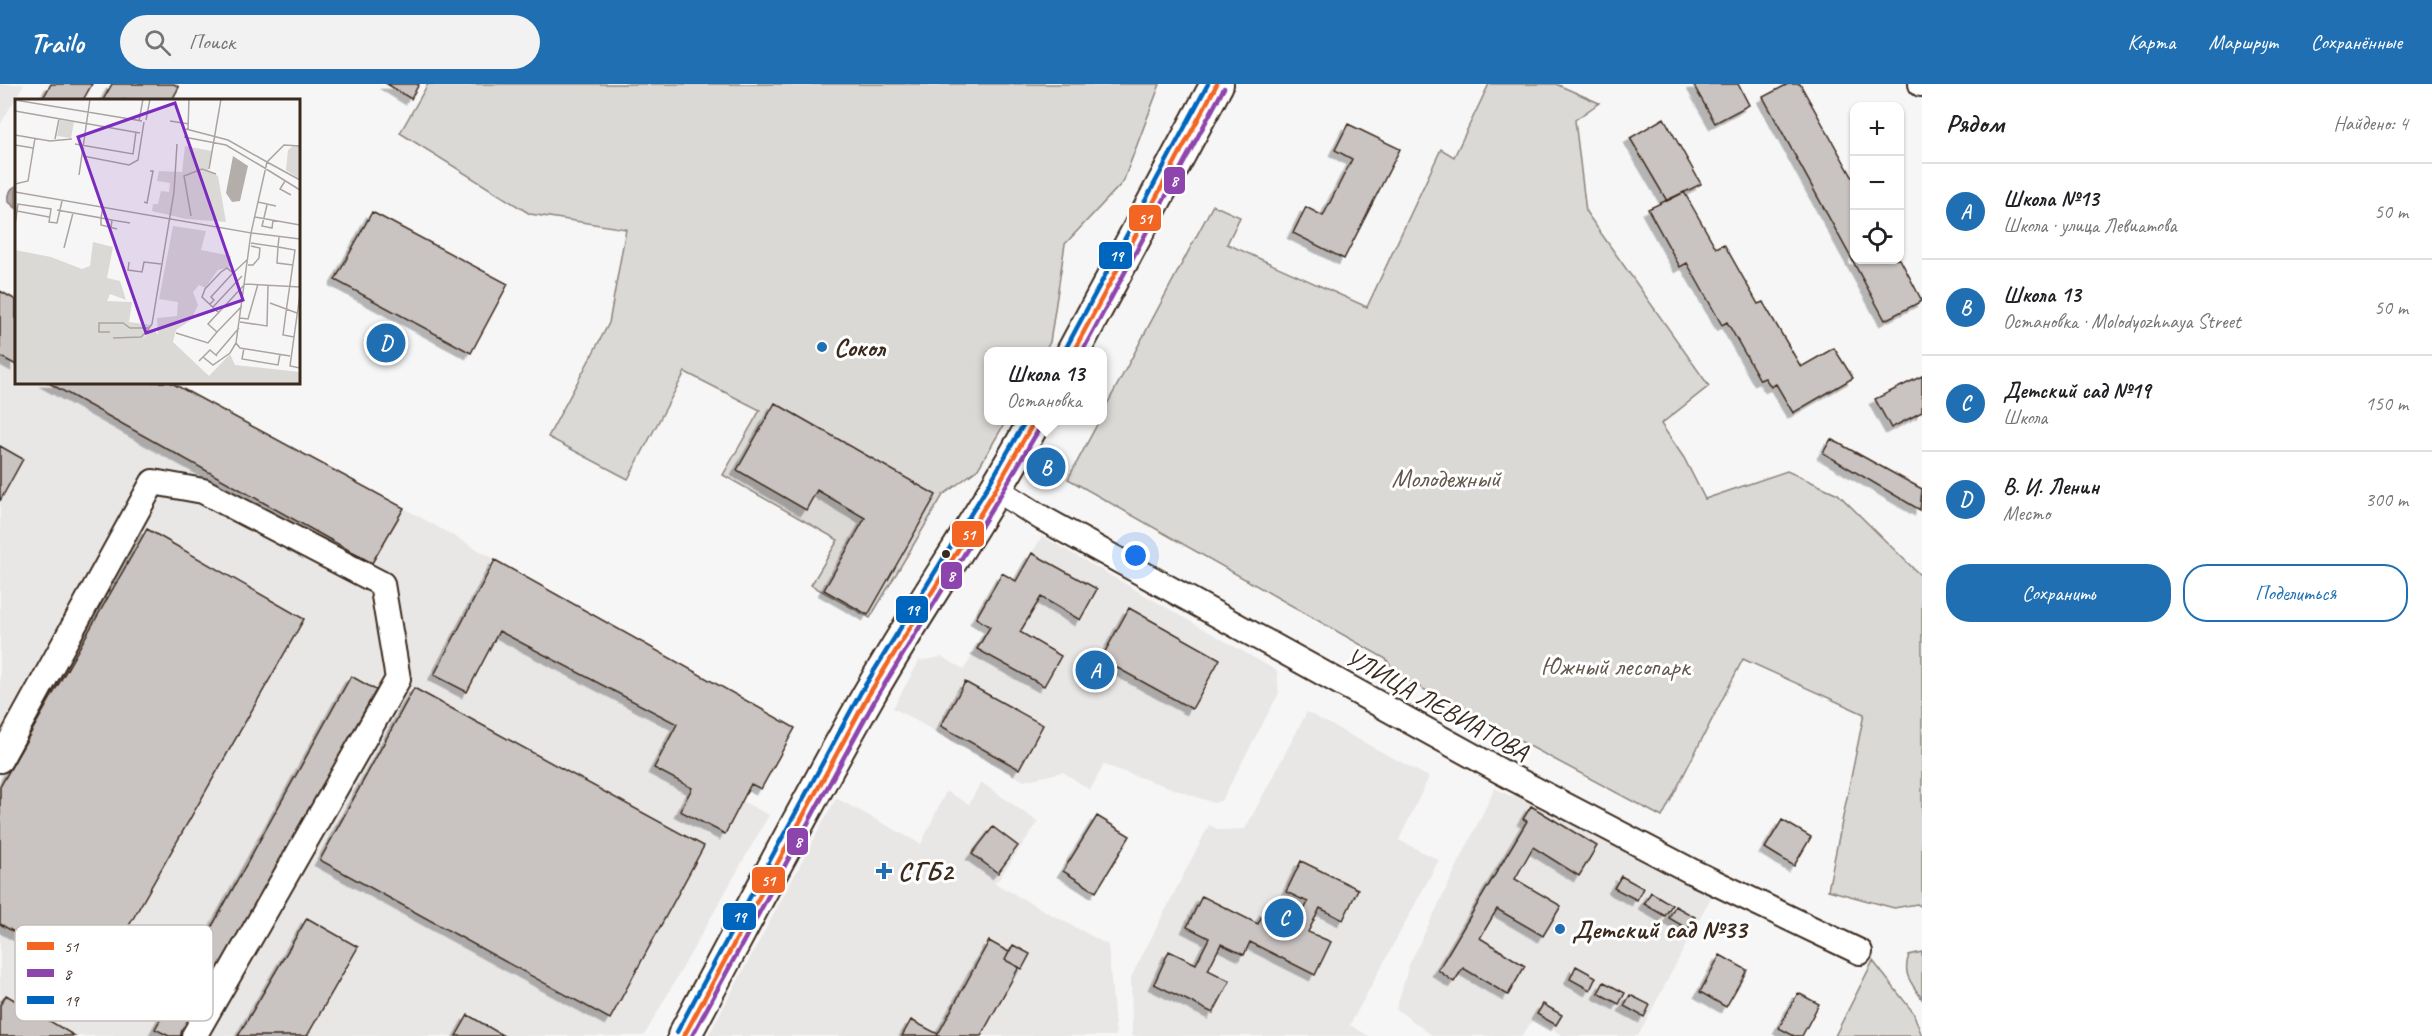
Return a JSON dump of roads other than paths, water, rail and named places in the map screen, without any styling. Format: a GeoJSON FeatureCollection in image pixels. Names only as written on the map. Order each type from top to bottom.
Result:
{"type":"FeatureCollection","features":[{"type":"Feature","properties":{"kind":"main road"},"geometry":{"type":"LineString","coordinates":[[1075,347],[1217,84]]}},
{"type":"Feature","properties":{"kind":"main road"},"geometry":{"type":"LineString","coordinates":[[684,1036],[868,696],[952,556],[996,489],[1032,425]]}},
{"type":"Feature","properties":{"kind":"street"},"geometry":{"type":"LineString","coordinates":[[0,760],[153,482],[203,491],[382,584],[398,679],[213,1003]]}},
{"type":"Feature","properties":{"kind":"street","name":"УЛИЦА ЛЕВИАТОВА"},"geometry":{"type":"LineString","coordinates":[[996,489],[1052,524],[1496,769],[1693,872],[1860,952]]}},
{"type":"Feature","properties":{"kind":"street"},"geometry":{"type":"LineString","coordinates":[[194,1036],[203,1021]]}},
{"type":"Feature","properties":{"kind":"place","name":"В. И. Ленин"},"geometry":{"type":"Point","coordinates":[386,343]}},
{"type":"Feature","properties":{"kind":"place","name":"Сокол"},"geometry":{"type":"Point","coordinates":[822,347]}},
{"type":"Feature","properties":{"kind":"place","name":"Школа 13"},"geometry":{"type":"Point","coordinates":[1046,467]}},
{"type":"Feature","properties":{"kind":"place","name":"Школа №13"},"geometry":{"type":"Point","coordinates":[1095,670]}},
{"type":"Feature","properties":{"kind":"place","name":"СГБ2"},"geometry":{"type":"Point","coordinates":[884,871]}},
{"type":"Feature","properties":{"kind":"place","name":"Детский сад №19"},"geometry":{"type":"Point","coordinates":[1284,918]}},
{"type":"Feature","properties":{"kind":"place","name":"Детский сад №33"},"geometry":{"type":"Point","coordinates":[1560,929]}},
{"type":"Feature","properties":{"kind":"park label","name":"Молодежный"},"geometry":{"type":"Point","coordinates":[1446,478]}},
{"type":"Feature","properties":{"kind":"park label","name":"Южный лесопарк"},"geometry":{"type":"Point","coordinates":[1615,666]}}]}
